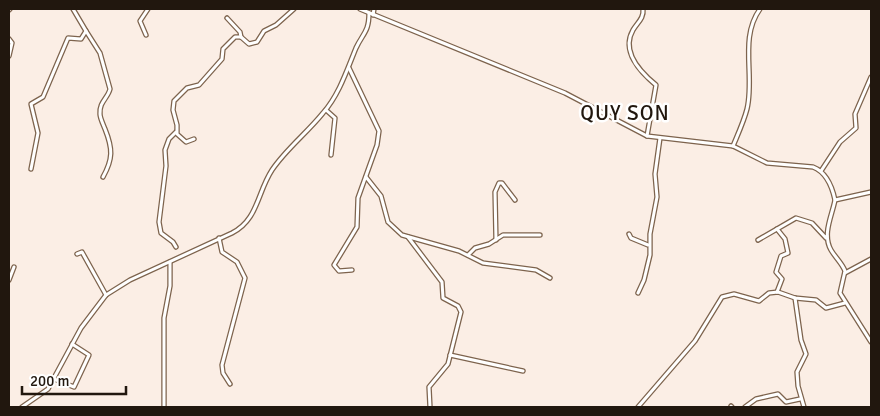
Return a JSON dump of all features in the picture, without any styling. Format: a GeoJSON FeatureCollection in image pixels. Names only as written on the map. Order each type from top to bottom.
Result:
{"type":"FeatureCollection","features":[{"type":"Feature","properties":{"kind":"street"},"geometry":{"type":"LineString","coordinates":[[73,9],[100,53],[110,89],[102,101],[100,112],[110,141],[111,154],[110,164],[103,178]]}},
{"type":"Feature","properties":{"kind":"street"},"geometry":{"type":"LineString","coordinates":[[146,35],[140,21],[148,9]]}},
{"type":"Feature","properties":{"kind":"street"},"geometry":{"type":"LineString","coordinates":[[194,139],[186,142],[178,136],[173,110],[174,101],[187,88],[198,86],[221,60],[223,49],[235,37],[240,37],[249,44],[257,42],[264,31],[276,25],[294,9]]}},
{"type":"Feature","properties":{"kind":"street"},"geometry":{"type":"LineString","coordinates":[[360,9],[565,93],[648,136],[733,146],[760,161],[812,167],[821,171],[825,175],[836,200],[830,216],[828,236],[830,247],[843,266],[845,273],[840,289],[845,303],[871,342]]}},
{"type":"Feature","properties":{"kind":"street"},"geometry":{"type":"LineString","coordinates":[[22,407],[43,394],[89,317],[106,295],[130,280],[246,224],[255,210],[272,170],[326,110],[349,68],[356,48],[368,30],[371,14],[374,9]]}},
{"type":"Feature","properties":{"kind":"street"},"geometry":{"type":"LineString","coordinates":[[642,9],[642,17],[631,35],[629,45],[635,64],[656,85],[648,136]]}},
{"type":"Feature","properties":{"kind":"street"},"geometry":{"type":"LineString","coordinates":[[733,146],[747,108],[749,42],[752,25],[760,9]]}},
{"type":"Feature","properties":{"kind":"street"},"geometry":{"type":"LineString","coordinates":[[227,18],[240,32],[240,37]]}},
{"type":"Feature","properties":{"kind":"street"},"geometry":{"type":"LineString","coordinates":[[31,169],[38,133],[31,104],[43,97],[68,38],[81,39],[86,30]]}},
{"type":"Feature","properties":{"kind":"street"},"geometry":{"type":"LineString","coordinates":[[9,38],[12,43],[9,56]]}},
{"type":"Feature","properties":{"kind":"street"},"geometry":{"type":"LineString","coordinates":[[349,68],[379,130],[377,145],[357,203],[357,227],[334,265],[339,270],[352,270]]}},
{"type":"Feature","properties":{"kind":"street"},"geometry":{"type":"LineString","coordinates":[[821,171],[840,142],[856,128],[855,114],[871,77]]}},
{"type":"Feature","properties":{"kind":"street"},"geometry":{"type":"LineString","coordinates":[[326,110],[335,118],[331,155]]}},
{"type":"Feature","properties":{"kind":"street"},"geometry":{"type":"LineString","coordinates":[[176,247],[173,242],[161,233],[159,222],[166,166],[165,150],[170,139],[177,131]]}},
{"type":"Feature","properties":{"kind":"street"},"geometry":{"type":"LineString","coordinates":[[638,293],[644,280],[650,255],[648,245],[657,197],[655,174],[660,138]]}},
{"type":"Feature","properties":{"kind":"street"},"geometry":{"type":"LineString","coordinates":[[366,177],[379,191],[389,224],[400,234],[422,239],[468,255],[483,263],[539,271],[550,278]]}},
{"type":"Feature","properties":{"kind":"street"},"geometry":{"type":"LineString","coordinates":[[496,240],[495,192],[499,183],[502,183],[515,200]]}},
{"type":"Feature","properties":{"kind":"street"},"geometry":{"type":"LineString","coordinates":[[836,200],[871,192]]}},
{"type":"Feature","properties":{"kind":"street"},"geometry":{"type":"LineString","coordinates":[[758,240],[796,218],[812,223],[826,238],[828,236]]}},
{"type":"Feature","properties":{"kind":"street"},"geometry":{"type":"LineString","coordinates":[[776,292],[782,279],[776,272],[778,262],[781,256],[788,253],[785,239],[777,229]]}},
{"type":"Feature","properties":{"kind":"street"},"geometry":{"type":"LineString","coordinates":[[629,234],[630,238],[648,245]]}},
{"type":"Feature","properties":{"kind":"street"},"geometry":{"type":"LineString","coordinates":[[468,255],[475,248],[504,235],[540,235]]}},
{"type":"Feature","properties":{"kind":"street"},"geometry":{"type":"LineString","coordinates":[[408,237],[442,282],[442,298],[460,309],[461,317],[445,370],[430,386],[430,407]]}},
{"type":"Feature","properties":{"kind":"street"},"geometry":{"type":"LineString","coordinates":[[219,238],[222,252],[236,262],[245,278],[222,365],[223,373],[230,384]]}},
{"type":"Feature","properties":{"kind":"street"},"geometry":{"type":"LineString","coordinates":[[77,254],[82,252],[106,295]]}},
{"type":"Feature","properties":{"kind":"street"},"geometry":{"type":"LineString","coordinates":[[845,273],[871,259]]}},
{"type":"Feature","properties":{"kind":"street"},"geometry":{"type":"LineString","coordinates":[[164,407],[164,318],[170,286],[170,262]]}},
{"type":"Feature","properties":{"kind":"street"},"geometry":{"type":"LineString","coordinates":[[9,280],[14,267]]}},
{"type":"Feature","properties":{"kind":"street"},"geometry":{"type":"LineString","coordinates":[[638,407],[695,341],[722,297],[734,294],[759,301],[769,293],[776,292],[795,298],[816,300],[826,308],[845,303]]}},
{"type":"Feature","properties":{"kind":"street"},"geometry":{"type":"LineString","coordinates":[[795,298],[801,340],[806,351],[806,356],[797,372],[800,399],[804,407]]}},
{"type":"Feature","properties":{"kind":"street"},"geometry":{"type":"LineString","coordinates":[[54,378],[72,388],[75,386],[89,355],[72,344]]}},
{"type":"Feature","properties":{"kind":"street"},"geometry":{"type":"LineString","coordinates":[[450,355],[523,371]]}},
{"type":"Feature","properties":{"kind":"street"},"geometry":{"type":"LineString","coordinates":[[745,407],[756,399],[778,394],[786,402],[800,399]]}},
{"type":"Feature","properties":{"kind":"district","name":"QUY SON"},"geometry":{"type":"Point","coordinates":[625,113]}}]}
